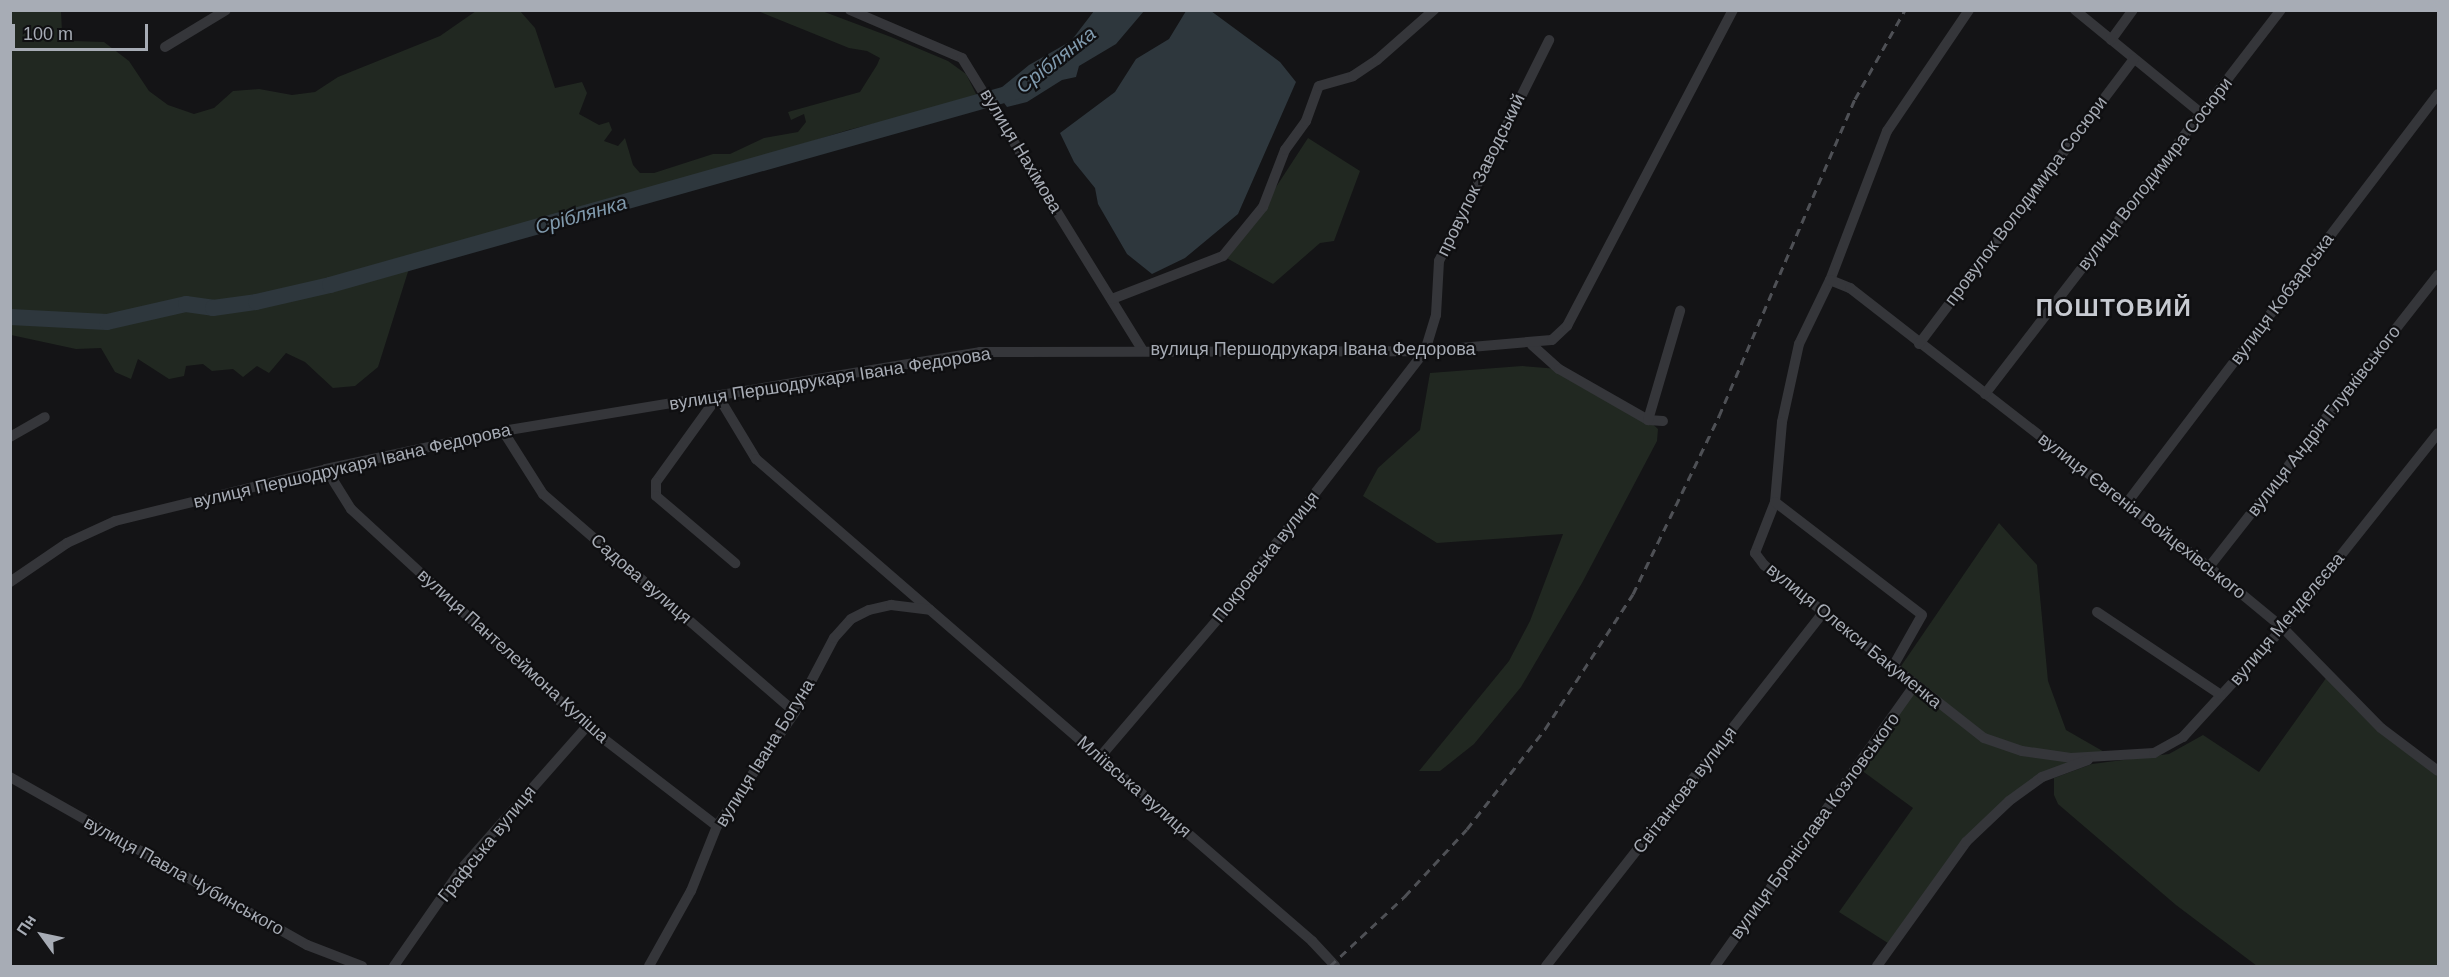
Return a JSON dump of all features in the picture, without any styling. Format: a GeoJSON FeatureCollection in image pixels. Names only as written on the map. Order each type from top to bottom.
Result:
{"type":"FeatureCollection","features":[{"type":"Feature","properties":{"kind":"street"},"geometry":{"type":"LineString","coordinates":[[165,48],[226,10]]}},
{"type":"Feature","properties":{"kind":"street","name":"вулиця Нахімова"},"geometry":{"type":"LineString","coordinates":[[850,10],[962,58],[985,91],[1142,349]]}},
{"type":"Feature","properties":{"kind":"street"},"geometry":{"type":"LineString","coordinates":[[1112,299],[1223,255],[1263,207],[1286,150],[1306,121],[1319,86],[1353,76],[1377,60],[1434,10]]}},
{"type":"Feature","properties":{"kind":"street","name":"вулиця Першодрукаря Івана Федорова"},"geometry":{"type":"LineString","coordinates":[[10,582],[67,543],[115,520],[503,431],[980,352],[1142,349],[1425,351],[1532,345],[1552,340],[1567,326],[1733,10]]}},
{"type":"Feature","properties":{"kind":"street","name":"вулиця Олекси Бакуменка"},"geometry":{"type":"LineString","coordinates":[[1969,10],[1887,131],[1830,280],[1799,344],[1782,422],[1775,502],[1755,554],[1823,613],[1914,686],[1984,738],[2022,751],[2071,758],[2106,753]]}},
{"type":"Feature","properties":{"kind":"street"},"geometry":{"type":"LineString","coordinates":[[2075,10],[2202,114]]}},
{"type":"Feature","properties":{"kind":"street"},"geometry":{"type":"LineString","coordinates":[[2111,40],[2133,10]]}},
{"type":"Feature","properties":{"kind":"street","name":"вулиця Володимира Сосюри"},"geometry":{"type":"LineString","coordinates":[[1984,394],[2281,10]]}},
{"type":"Feature","properties":{"kind":"street","name":"провулок Заводський"},"geometry":{"type":"LineString","coordinates":[[1425,351],[1436,315],[1438,261],[1549,40]]}},
{"type":"Feature","properties":{"kind":"street","name":"провулок Володимира Сосюри"},"geometry":{"type":"LineString","coordinates":[[1919,344],[2134,59]]}},
{"type":"Feature","properties":{"kind":"street","name":"вулиця Кобзарська"},"geometry":{"type":"LineString","coordinates":[[2126,504],[2439,94]]}},
{"type":"Feature","properties":{"kind":"street","name":"вулиця Андрія Глувківського"},"geometry":{"type":"LineString","coordinates":[[2209,567],[2439,274]]}},
{"type":"Feature","properties":{"kind":"street","name":"вулиця Євгенія Войцехівського"},"geometry":{"type":"LineString","coordinates":[[1830,280],[1850,288],[1919,344],[2209,567],[2283,628],[2381,728],[2439,771]]}},
{"type":"Feature","properties":{"kind":"street"},"geometry":{"type":"LineString","coordinates":[[1648,420],[1680,310]]}},
{"type":"Feature","properties":{"kind":"street"},"geometry":{"type":"LineString","coordinates":[[1532,345],[1558,369],[1648,420],[1663,421]]}},
{"type":"Feature","properties":{"kind":"street","name":"Покровська вулиця"},"geometry":{"type":"LineString","coordinates":[[1100,757],[1217,620],[1425,351]]}},
{"type":"Feature","properties":{"kind":"street"},"geometry":{"type":"LineString","coordinates":[[735,563],[656,496],[656,482],[718,396],[756,459],[930,610]]}},
{"type":"Feature","properties":{"kind":"street"},"geometry":{"type":"LineString","coordinates":[[10,437],[45,417]]}},
{"type":"Feature","properties":{"kind":"street","name":"Садова вулиця"},"geometry":{"type":"LineString","coordinates":[[503,431],[543,494],[795,712]]}},
{"type":"Feature","properties":{"kind":"street","name":"вулиця Менделєєва"},"geometry":{"type":"LineString","coordinates":[[2106,753],[2154,753],[2183,737],[2283,628],[2439,434]]}},
{"type":"Feature","properties":{"kind":"street","name":"вулиця Пантелеймона Куліша"},"geometry":{"type":"LineString","coordinates":[[326,470],[351,509],[586,726],[717,826]]}},
{"type":"Feature","properties":{"kind":"street"},"geometry":{"type":"LineString","coordinates":[[1775,502],[1922,615],[1892,668]]}},
{"type":"Feature","properties":{"kind":"street","name":"вулиця Івана Богуна"},"geometry":{"type":"LineString","coordinates":[[649,966],[691,891],[717,826],[795,712],[834,638],[851,619],[891,605],[930,610]]}},
{"type":"Feature","properties":{"kind":"street","name":"Мліївська вулиця"},"geometry":{"type":"LineString","coordinates":[[930,610],[1312,941],[1335,966]]}},
{"type":"Feature","properties":{"kind":"street"},"geometry":{"type":"LineString","coordinates":[[2097,612],[2221,696]]}},
{"type":"Feature","properties":{"kind":"street","name":"Світанкова вулиця"},"geometry":{"type":"LineString","coordinates":[[1546,966],[1823,613]]}},
{"type":"Feature","properties":{"kind":"street","name":"вулиця Броніслава Козловського"},"geometry":{"type":"LineString","coordinates":[[1715,966],[1914,686]]}},
{"type":"Feature","properties":{"kind":"street","name":"Графська вулиця"},"geometry":{"type":"LineString","coordinates":[[393,966],[462,868],[586,726]]}},
{"type":"Feature","properties":{"kind":"street"},"geometry":{"type":"LineString","coordinates":[[1877,966],[1966,842],[1983,825],[2042,777],[2106,753]]}},
{"type":"Feature","properties":{"kind":"street","name":"вулиця Павла Чубинського"},"geometry":{"type":"LineString","coordinates":[[10,777],[307,945],[362,966]]}},
{"type":"Feature","properties":{"kind":"shaded area"},"geometry":{"type":"Polygon","coordinates":[[[10,11],[61,11],[62,32],[72,41],[104,42],[129,61],[149,91],[168,105],[194,114],[214,108],[233,91],[259,89],[292,95],[315,92],[338,77],[440,36],[476,11],[520,11],[535,28],[555,88],[582,82],[587,93],[579,114],[599,125],[609,122],[612,130],[604,141],[618,146],[625,138],[633,165],[640,173],[654,173],[713,154],[730,154],[764,138],[798,132],[806,122],[804,114],[791,120],[788,112],[860,92],[880,58],[867,51],[849,48],[758,11],[822,11],[891,37],[948,61],[966,74],[978,98],[848,130],[571,216],[412,259],[378,367],[355,386],[333,388],[305,362],[286,353],[269,373],[257,366],[243,377],[233,369],[212,371],[203,364],[186,366],[184,376],[169,379],[138,359],[131,379],[115,372],[101,348],[76,349],[11,335],[10,11]]]}},
{"type":"Feature","properties":{"kind":"shaded area"},"geometry":{"type":"Polygon","coordinates":[[[1308,138],[1360,171],[1334,241],[1320,243],[1273,284],[1223,256],[1263,207],[1308,138]]]}},
{"type":"Feature","properties":{"kind":"shaded area"},"geometry":{"type":"Polygon","coordinates":[[[1522,366],[1559,369],[1648,420],[1658,429],[1657,441],[1582,583],[1521,687],[1474,744],[1440,771],[1419,771],[1509,661],[1530,621],[1563,534],[1437,543],[1363,496],[1378,468],[1420,430],[1430,373],[1522,366]]]}},
{"type":"Feature","properties":{"kind":"shaded area"},"geometry":{"type":"Polygon","coordinates":[[[1999,523],[2037,565],[2048,681],[2066,730],[2106,753],[2042,777],[1966,842],[1891,945],[1839,912],[1913,808],[1857,767],[1914,687],[1897,672],[1999,523]]]}},
{"type":"Feature","properties":{"kind":"shaded area"},"geometry":{"type":"Polygon","coordinates":[[[2329,674],[2360,707],[2438,771],[2438,966],[2257,966],[2176,905],[2058,804],[2054,795],[2054,778],[2092,764],[2169,754],[2203,735],[2259,772],[2329,674]]]}},
{"type":"Feature","properties":{"kind":"water"},"geometry":{"type":"Polygon","coordinates":[[[1094,11],[1144,11],[1116,44],[1079,66],[1076,77],[1062,80],[1027,102],[1007,107],[996,92],[1029,65],[1071,41],[1094,11]]]}},
{"type":"Feature","properties":{"kind":"water"},"geometry":{"type":"Polygon","coordinates":[[[1186,11],[1211,11],[1280,62],[1296,82],[1238,214],[1185,258],[1152,274],[1127,254],[1098,204],[1095,188],[1074,162],[1060,133],[1115,92],[1136,59],[1169,39],[1186,11]]]}},
{"type":"Feature","properties":{"kind":"waterway","name":"Сріблянка"},"geometry":{"type":"LineString","coordinates":[[10,317],[107,322],[186,304],[213,308],[256,302],[330,285],[1021,90]]}},
{"type":"Feature","properties":{"kind":"railway"},"geometry":{"type":"LineString","coordinates":[[1330,966],[1405,896],[1467,829],[1545,729],[1633,594],[1719,416],[1855,99],[1905,10]]}},
{"type":"Feature","properties":{"kind":"district","name":"ПОШТОВИЙ"},"geometry":{"type":"Point","coordinates":[2114,308]}}]}
